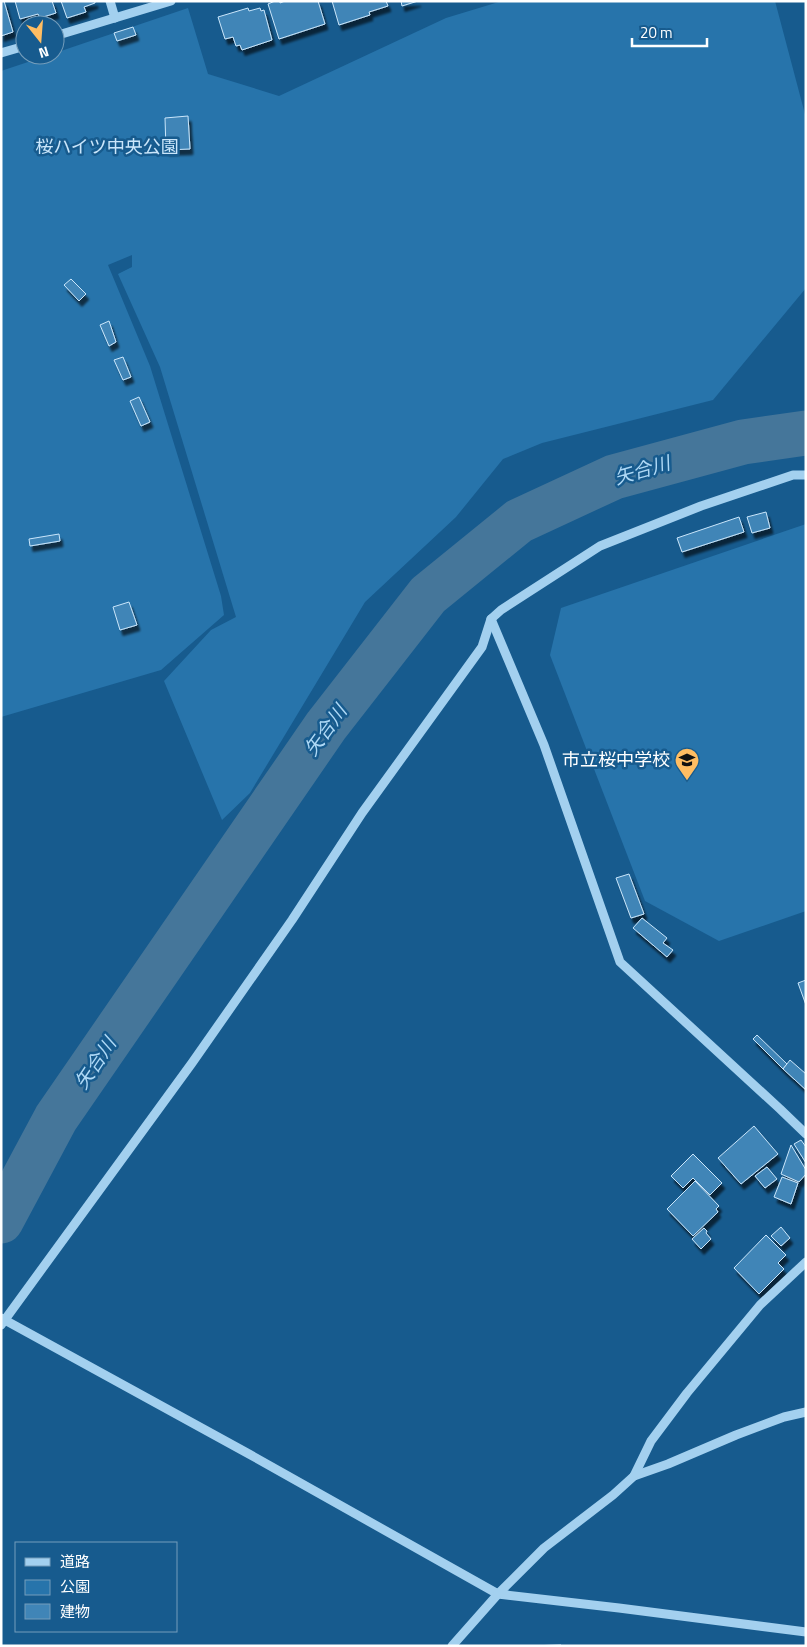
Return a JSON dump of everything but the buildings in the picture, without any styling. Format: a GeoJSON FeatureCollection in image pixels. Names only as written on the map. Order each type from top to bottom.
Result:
{"type":"FeatureCollection","features":[{"type":"Feature","properties":{"kind":"street"},"geometry":{"type":"LineString","coordinates":[[110,1],[114,18]]}},
{"type":"Feature","properties":{"kind":"street"},"geometry":{"type":"LineString","coordinates":[[65,33],[171,1]]}},
{"type":"Feature","properties":{"kind":"street"},"geometry":{"type":"LineString","coordinates":[[1,53],[15,49]]}},
{"type":"Feature","properties":{"kind":"street"},"geometry":{"type":"LineString","coordinates":[[806,474],[793,475],[702,506],[600,546],[513,601],[491,619],[482,646],[362,813],[292,920],[192,1063],[2,1321],[249,1454],[498,1594],[806,1632]]}},
{"type":"Feature","properties":{"kind":"street"},"geometry":{"type":"LineString","coordinates":[[491,619],[544,745],[620,962],[806,1134]]}},
{"type":"Feature","properties":{"kind":"street"},"geometry":{"type":"LineString","coordinates":[[634,1476],[651,1441],[687,1393],[760,1306],[806,1262]]}},
{"type":"Feature","properties":{"kind":"street"},"geometry":{"type":"LineString","coordinates":[[452,1646],[498,1594],[544,1548],[634,1476],[784,1417],[806,1412]]}},
{"type":"Feature","properties":{"kind":"green space","name":"桜ハイツ中央公園"},"geometry":{"type":"Polygon","coordinates":[[[502,1],[775,1],[806,118],[806,288],[713,400],[542,443],[503,459],[456,517],[365,602],[250,793],[222,820],[164,681],[211,630],[236,617],[160,367],[118,274],[132,267],[132,255],[108,265],[150,366],[221,596],[224,615],[161,670],[1,717],[1,71],[19,65],[65,65],[65,50],[188,8],[208,74],[279,96],[446,18],[502,1]]]}},
{"type":"Feature","properties":{"kind":"green space","name":"市立桜中学校"},"geometry":{"type":"Polygon","coordinates":[[[806,524],[806,911],[719,941],[645,901],[550,655],[561,608],[806,524]]]}},
{"type":"Feature","properties":{"kind":"waterway","name":"矢合川"},"geometry":{"type":"LineString","coordinates":[[1,1221],[56,1118],[326,726],[428,595],[519,521],[614,477],[743,442],[806,433]]}},
{"type":"Feature","properties":{"kind":"place","name":"市立桜中学校"},"geometry":{"type":"Point","coordinates":[687,781]}}]}
